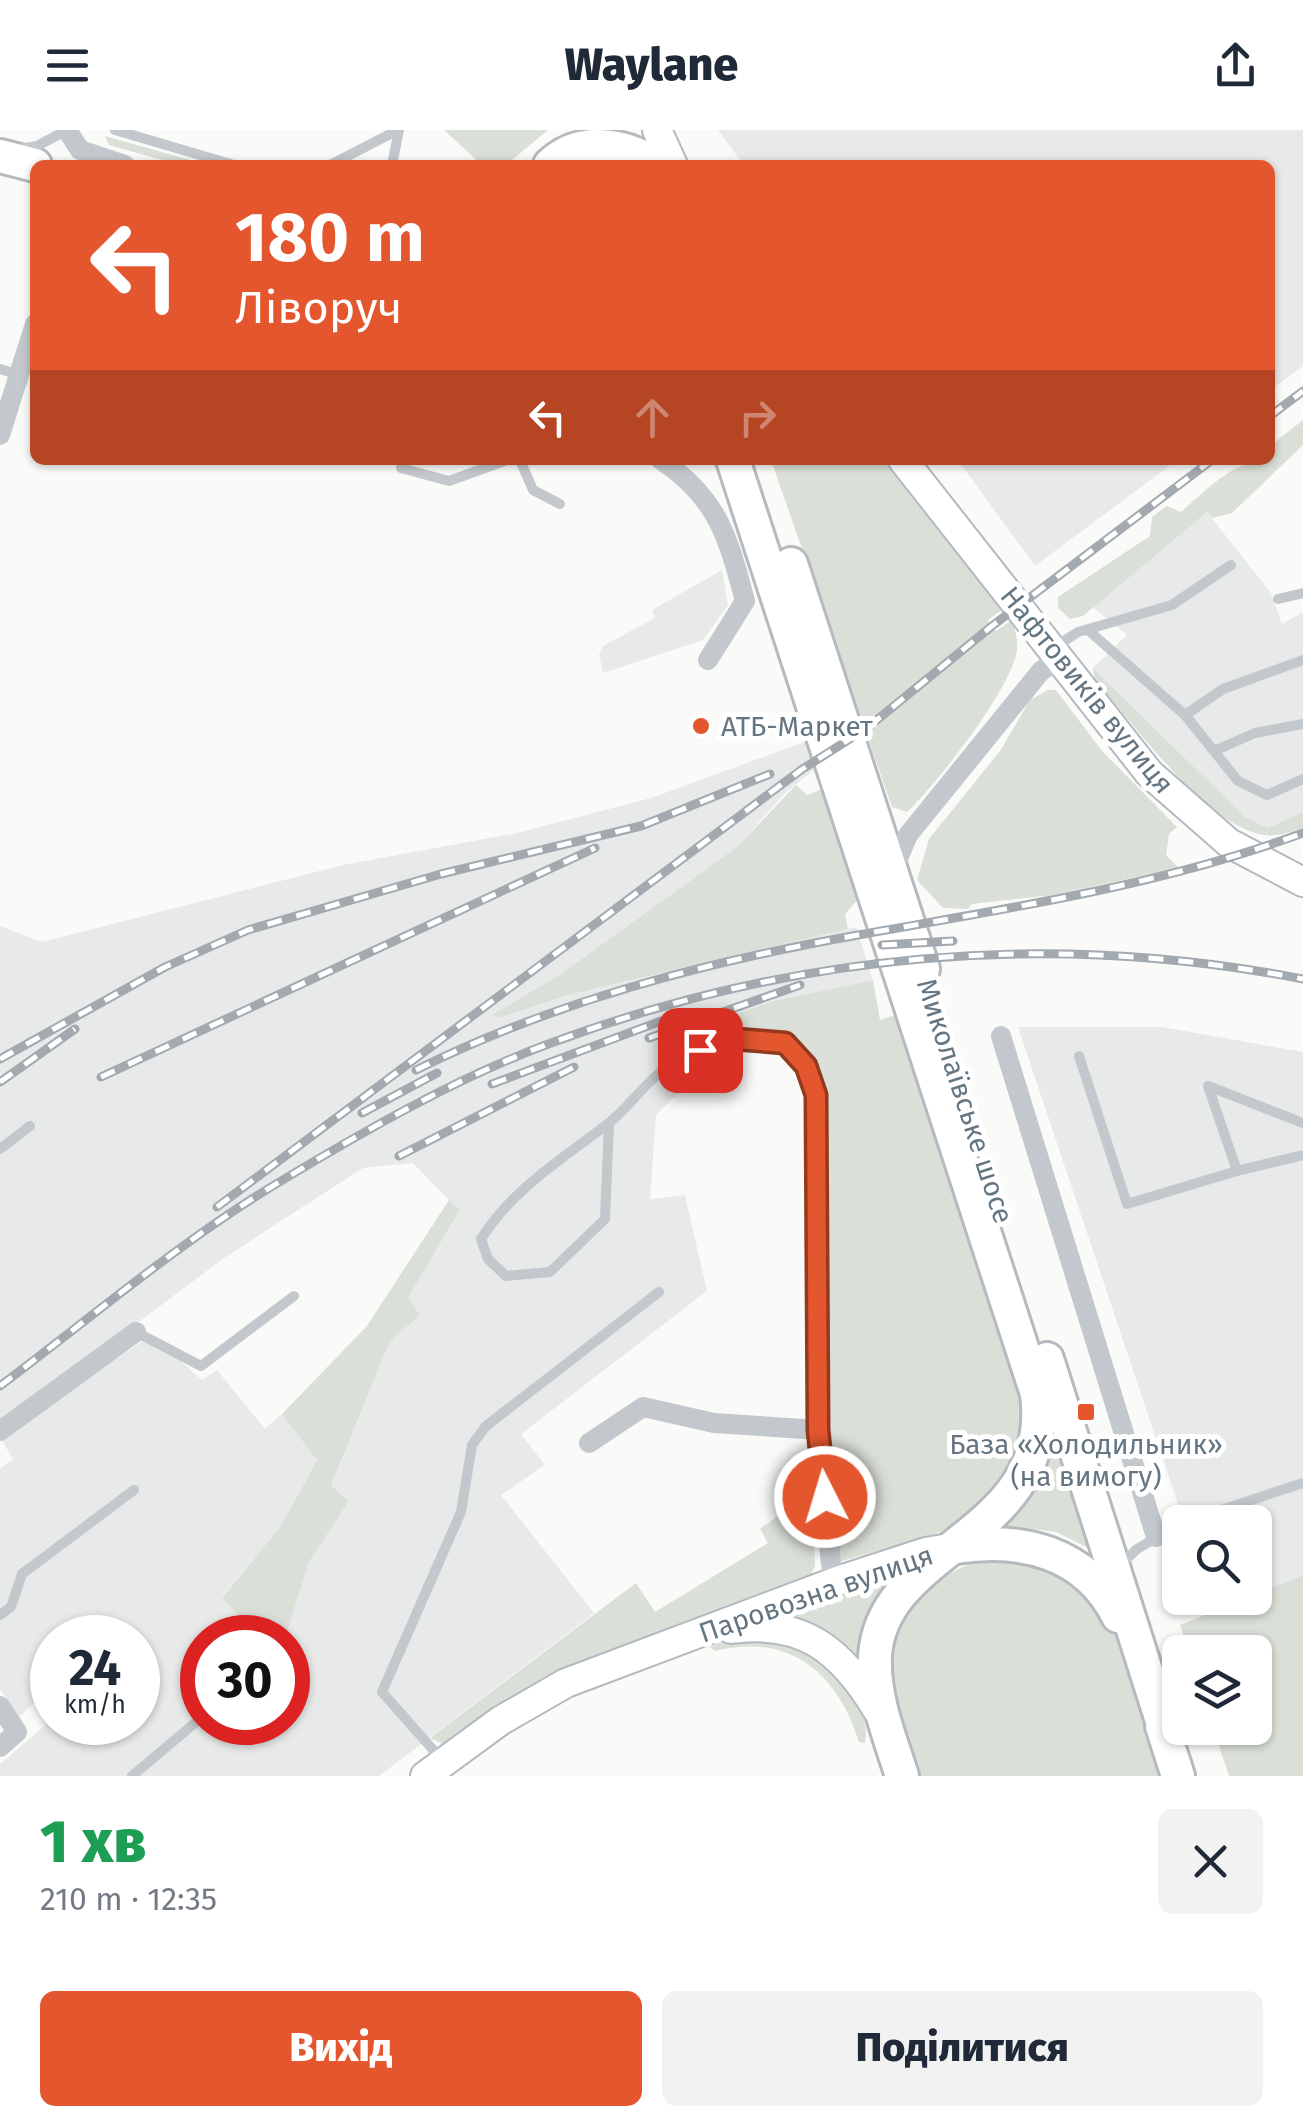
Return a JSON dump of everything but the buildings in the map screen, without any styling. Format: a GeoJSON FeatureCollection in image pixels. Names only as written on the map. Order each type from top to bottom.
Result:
{"type":"FeatureCollection","features":[{"type":"Feature","properties":{"kind":"main road"},"geometry":{"type":"LineString","coordinates":[[658,130],[670,160]]}},
{"type":"Feature","properties":{"kind":"main road"},"geometry":{"type":"LineString","coordinates":[[564,150],[607,145],[630,150],[647,160]]}},
{"type":"Feature","properties":{"kind":"main road"},"geometry":{"type":"LineString","coordinates":[[0,156],[30,164]]}},
{"type":"Feature","properties":{"kind":"main road","name":"Миколаївське шосе"},"geometry":{"type":"LineString","coordinates":[[735,465],[1037,1394],[1038,1427],[1022,1476],[1000,1508],[906,1588],[880,1634],[875,1655],[884,1720],[902,1776]]}},
{"type":"Feature","properties":{"kind":"main road","name":"Миколаївське шосе"},"geometry":{"type":"LineString","coordinates":[[760,465],[1162,1723]]}},
{"type":"Feature","properties":{"kind":"main road","name":"Нафтовиків вулиця"},"geometry":{"type":"LineString","coordinates":[[907,465],[1149,773],[1230,843],[1303,882]]}},
{"type":"Feature","properties":{"kind":"main road"},"geometry":{"type":"LineString","coordinates":[[956,1547],[1004,1542],[1030,1546],[1053,1553],[1094,1580],[1123,1627],[1162,1728]]}},
{"type":"Feature","properties":{"kind":"main road","name":"Паровозна вулиця"},"geometry":{"type":"LineString","coordinates":[[434,1769],[500,1721],[566,1683],[837,1582],[926,1552],[956,1547]]}},
{"type":"Feature","properties":{"kind":"main road","name":"Паровозна вулиця"},"geometry":{"type":"LineString","coordinates":[[676,1642],[761,1625],[795,1632],[845,1664],[884,1720]]}},
{"type":"Feature","properties":{"kind":"main road"},"geometry":{"type":"LineString","coordinates":[[1169,1745],[1178,1776]]}},
{"type":"Feature","properties":{"kind":"street"},"geometry":{"type":"LineString","coordinates":[[67,130],[80,150],[111,160]]}},
{"type":"Feature","properties":{"kind":"street"},"geometry":{"type":"LineString","coordinates":[[0,435],[10,372],[30,334]]}},
{"type":"Feature","properties":{"kind":"street"},"geometry":{"type":"LineString","coordinates":[[667,465],[702,493],[716,514],[730,544],[746,601],[708,660]]}},
{"type":"Feature","properties":{"kind":"street"},"geometry":{"type":"LineString","coordinates":[[892,872],[908,836],[1054,655]]}},
{"type":"Feature","properties":{"kind":"street"},"geometry":{"type":"LineString","coordinates":[[1001,1036],[1156,1537]]}},
{"type":"Feature","properties":{"kind":"street"},"geometry":{"type":"LineString","coordinates":[[785,1043],[806,1066],[816,1095],[818,1430],[831,1564],[837,1582]]}},
{"type":"Feature","properties":{"kind":"street"},"geometry":{"type":"LineString","coordinates":[[0,1431],[136,1332]]}},
{"type":"Feature","properties":{"kind":"street"},"geometry":{"type":"LineString","coordinates":[[589,1443],[643,1407],[714,1423],[818,1430]]}},
{"type":"Feature","properties":{"kind":"street"},"geometry":{"type":"LineString","coordinates":[[0,1706],[17,1732],[0,1746]]}},
{"type":"Feature","properties":{"kind":"lane"},"geometry":{"type":"LineString","coordinates":[[0,144],[18,149],[37,146],[67,130]]}},
{"type":"Feature","properties":{"kind":"lane"},"geometry":{"type":"LineString","coordinates":[[116,130],[217,160]]}},
{"type":"Feature","properties":{"kind":"lane"},"geometry":{"type":"LineString","coordinates":[[340,160],[398,130]]}},
{"type":"Feature","properties":{"kind":"lane"},"geometry":{"type":"LineString","coordinates":[[393,160],[398,130]]}},
{"type":"Feature","properties":{"kind":"lane"},"geometry":{"type":"LineString","coordinates":[[401,468],[449,481],[493,465]]}},
{"type":"Feature","properties":{"kind":"lane"},"geometry":{"type":"LineString","coordinates":[[522,465],[533,490],[560,504]]}},
{"type":"Feature","properties":{"kind":"lane"},"geometry":{"type":"LineString","coordinates":[[1054,655],[1088,630],[1172,605],[1231,565]]}},
{"type":"Feature","properties":{"kind":"lane"},"geometry":{"type":"LineString","coordinates":[[1278,598],[1303,593]]}},
{"type":"Feature","properties":{"kind":"lane"},"geometry":{"type":"LineString","coordinates":[[1088,630],[1185,715],[1238,780],[1267,795],[1303,779]]}},
{"type":"Feature","properties":{"kind":"lane"},"geometry":{"type":"LineString","coordinates":[[1185,715],[1223,689],[1303,660]]}},
{"type":"Feature","properties":{"kind":"lane"},"geometry":{"type":"LineString","coordinates":[[1214,751],[1255,732],[1303,724]]}},
{"type":"Feature","properties":{"kind":"lane"},"geometry":{"type":"LineString","coordinates":[[609,1123],[605,1219],[550,1272],[506,1276],[488,1259],[481,1239],[500,1209],[548,1166],[609,1123],[666,1067],[700,1050],[736,1039],[785,1043]]}},
{"type":"Feature","properties":{"kind":"lane"},"geometry":{"type":"LineString","coordinates":[[1080,1056],[1127,1204],[1303,1155]]}},
{"type":"Feature","properties":{"kind":"lane"},"geometry":{"type":"LineString","coordinates":[[1237,1171],[1208,1086],[1303,1123]]}},
{"type":"Feature","properties":{"kind":"lane"},"geometry":{"type":"LineString","coordinates":[[0,1149],[30,1126]]}},
{"type":"Feature","properties":{"kind":"lane"},"geometry":{"type":"LineString","coordinates":[[434,1769],[382,1692],[461,1512],[472,1445],[486,1426],[659,1292]]}},
{"type":"Feature","properties":{"kind":"lane"},"geometry":{"type":"LineString","coordinates":[[136,1332],[202,1366],[294,1296]]}},
{"type":"Feature","properties":{"kind":"lane"},"geometry":{"type":"LineString","coordinates":[[1238,1505],[1303,1483]]}},
{"type":"Feature","properties":{"kind":"lane"},"geometry":{"type":"LineString","coordinates":[[0,1615],[11,1607],[22,1574],[134,1490]]}},
{"type":"Feature","properties":{"kind":"lane"},"geometry":{"type":"LineString","coordinates":[[1115,1569],[1162,1534]]}},
{"type":"Feature","properties":{"kind":"lane"},"geometry":{"type":"LineString","coordinates":[[132,1776],[180,1736]]}},
{"type":"Feature","properties":{"kind":"shaded area"},"geometry":{"type":"Polygon","coordinates":[[[444,130],[548,130],[512,160],[477,160],[444,130]]]}},
{"type":"Feature","properties":{"kind":"shaded area"},"geometry":{"type":"Polygon","coordinates":[[[718,130],[1303,130],[1303,366],[1275,386],[1275,160],[740,160],[718,130]]]}},
{"type":"Feature","properties":{"kind":"shaded area"},"geometry":{"type":"Polygon","coordinates":[[[105,136],[190,160],[162,160],[109,145],[105,136]]]}},
{"type":"Feature","properties":{"kind":"shaded area"},"geometry":{"type":"Polygon","coordinates":[[[1303,420],[1303,445],[1232,513],[1212,518],[1207,512],[1083,616],[1070,619],[1058,608],[1058,597],[1150,536],[1152,517],[1167,506],[1181,512],[1211,485],[1244,465],[1275,465],[1275,442],[1303,420]]]}},
{"type":"Feature","properties":{"kind":"shaded area"},"geometry":{"type":"Polygon","coordinates":[[[773,465],[887,465],[1006,607],[988,620],[996,631],[1012,620],[1017,650],[988,711],[936,781],[907,812],[892,807],[773,465]]]}},
{"type":"Feature","properties":{"kind":"shaded area"},"geometry":{"type":"Polygon","coordinates":[[[962,465],[1170,465],[1035,566],[962,465]]]}},
{"type":"Feature","properties":{"kind":"shaded area"},"geometry":{"type":"Polygon","coordinates":[[[1207,512],[1271,593],[1282,624],[1303,612],[1303,812],[1268,828],[1245,817],[1093,668],[1127,635],[1091,606],[1207,512]]]}},
{"type":"Feature","properties":{"kind":"shaded area"},"geometry":{"type":"Polygon","coordinates":[[[722,570],[728,605],[703,640],[603,673],[599,655],[603,646],[655,618],[652,610],[722,570]]]}},
{"type":"Feature","properties":{"kind":"shaded area"},"geometry":{"type":"Polygon","coordinates":[[[1093,668],[1245,817],[1268,828],[1303,812],[1303,828],[1265,835],[1219,814],[1150,746],[1095,680],[1093,668]]]}},
{"type":"Feature","properties":{"kind":"shaded area"},"geometry":{"type":"Polygon","coordinates":[[[1056,690],[1102,751],[1177,827],[1169,834],[1166,855],[1179,868],[1052,895],[972,904],[968,909],[943,908],[917,880],[929,839],[1000,751],[1030,700],[1056,690]]]}},
{"type":"Feature","properties":{"kind":"shaded area"},"geometry":{"type":"Polygon","coordinates":[[[807,741],[815,769],[784,794],[737,847],[558,976],[493,1015],[499,1018],[568,995],[856,927],[873,980],[773,1001],[674,1037],[698,1073],[656,1115],[650,1199],[685,1195],[707,1291],[521,1434],[545,1465],[501,1495],[594,1613],[379,1776],[0,1776],[0,1764],[30,1738],[30,1745],[160,1745],[160,1615],[30,1615],[30,1707],[19,1717],[0,1689],[0,1469],[13,1459],[0,1437],[143,1341],[177,1358],[202,1380],[217,1370],[265,1429],[282,1414],[317,1459],[280,1527],[222,1597],[240,1615],[180,1615],[180,1745],[310,1745],[310,1615],[292,1615],[309,1562],[349,1501],[331,1487],[390,1341],[420,1315],[407,1297],[460,1211],[413,1163],[363,1168],[224,1258],[0,1426],[0,926],[42,942],[343,865],[517,833],[651,798],[807,741]]]}},
{"type":"Feature","properties":{"kind":"shaded area"},"geometry":{"type":"Polygon","coordinates":[[[796,785],[807,795],[822,789],[859,898],[845,914],[848,929],[568,995],[499,1018],[492,1015],[558,976],[737,847],[796,785]]]}},
{"type":"Feature","properties":{"kind":"shaded area"},"geometry":{"type":"Polygon","coordinates":[[[873,980],[880,1020],[901,1013],[1019,1367],[1026,1432],[1008,1474],[984,1502],[957,1522],[934,1535],[838,1562],[825,1451],[829,1295],[818,1078],[810,1057],[795,1042],[775,1034],[727,1033],[679,1046],[673,1037],[773,1001],[873,980]]]}},
{"type":"Feature","properties":{"kind":"shaded area"},"geometry":{"type":"Polygon","coordinates":[[[1018,1027],[1162,1027],[1303,1052],[1303,1575],[1272,1588],[1272,1505],[1178,1505],[1018,1027]]]}},
{"type":"Feature","properties":{"kind":"shaded area"},"geometry":{"type":"Polygon","coordinates":[[[449,1200],[460,1210],[408,1297],[420,1315],[390,1341],[331,1486],[349,1501],[309,1562],[292,1615],[239,1615],[222,1598],[280,1527],[317,1460],[282,1414],[367,1326],[449,1200]]]}},
{"type":"Feature","properties":{"kind":"shaded area"},"geometry":{"type":"Polygon","coordinates":[[[1054,1414],[1098,1553],[1056,1532],[1000,1525],[1054,1414]]]}},
{"type":"Feature","properties":{"kind":"shaded area"},"geometry":{"type":"Polygon","coordinates":[[[813,1504],[815,1566],[809,1578],[530,1687],[458,1741],[444,1745],[430,1738],[636,1583],[655,1612],[768,1543],[760,1529],[776,1517],[813,1504]]]}},
{"type":"Feature","properties":{"kind":"shaded area"},"geometry":{"type":"Polygon","coordinates":[[[1001,1555],[1062,1570],[1108,1615],[1162,1776],[918,1776],[894,1701],[893,1647],[901,1624],[914,1604],[951,1573],[1001,1555]]]}},
{"type":"Feature","properties":{"kind":"shaded area"},"geometry":{"type":"Polygon","coordinates":[[[896,1572],[875,1606],[863,1657],[856,1660],[787,1619],[786,1614],[896,1572]]]}},
{"type":"Feature","properties":{"kind":"shaded area"},"geometry":{"type":"Polygon","coordinates":[[[1303,1575],[1303,1776],[1229,1776],[1219,1745],[1272,1745],[1272,1635],[1183,1635],[1180,1625],[1205,1615],[1272,1615],[1272,1588],[1303,1575]]]}},
{"type":"Feature","properties":{"kind":"shaded area"},"geometry":{"type":"Polygon","coordinates":[[[745,1635],[792,1644],[823,1662],[856,1699],[866,1728],[865,1743],[859,1742],[838,1696],[807,1664],[766,1648],[715,1651],[710,1647],[722,1639],[745,1635]]]}},
{"type":"Feature","properties":{"kind":"railway"},"geometry":{"type":"LineString","coordinates":[[1275,412],[1303,391]]}},
{"type":"Feature","properties":{"kind":"railway"},"geometry":{"type":"LineString","coordinates":[[217,1207],[801,770],[867,728],[992,626],[1205,465]]}},
{"type":"Feature","properties":{"kind":"railway"},"geometry":{"type":"LineString","coordinates":[[0,1059],[165,967],[248,930],[441,874],[641,826],[770,774]]}},
{"type":"Feature","properties":{"kind":"railway"},"geometry":{"type":"LineString","coordinates":[[416,1070],[522,1024],[688,971],[1139,881],[1303,833]]}},
{"type":"Feature","properties":{"kind":"railway"},"geometry":{"type":"LineString","coordinates":[[101,1077],[595,848]]}},
{"type":"Feature","properties":{"kind":"railway"},"geometry":{"type":"LineString","coordinates":[[882,945],[953,941]]}},
{"type":"Feature","properties":{"kind":"railway"},"geometry":{"type":"LineString","coordinates":[[0,1386],[208,1228],[346,1143],[482,1072],[551,1043],[643,1012],[735,988],[829,970],[923,959],[1018,954],[1208,964],[1303,979]]}},
{"type":"Feature","properties":{"kind":"railway"},"geometry":{"type":"LineString","coordinates":[[649,1038],[800,985]]}},
{"type":"Feature","properties":{"kind":"railway"},"geometry":{"type":"LineString","coordinates":[[492,1084],[661,1021]]}},
{"type":"Feature","properties":{"kind":"railway"},"geometry":{"type":"LineString","coordinates":[[0,1082],[75,1029]]}},
{"type":"Feature","properties":{"kind":"railway"},"geometry":{"type":"LineString","coordinates":[[399,1156],[574,1067]]}},
{"type":"Feature","properties":{"kind":"railway"},"geometry":{"type":"LineString","coordinates":[[362,1113],[437,1073]]}},
{"type":"Feature","properties":{"kind":"place","name":"АТБ-Маркет"},"geometry":{"type":"Point","coordinates":[701,726]}},
{"type":"Feature","properties":{"kind":"place","name":"База «Холодильник» (на вимогу)"},"geometry":{"type":"Point","coordinates":[1086,1412]}},
{"type":"Feature","properties":{"kind":"route"},"geometry":{"type":"LineString","coordinates":[[700,1050],[736,1039],[785,1043],[806,1066],[814,1082],[819,1173],[818,1430],[825,1497]]}}]}
